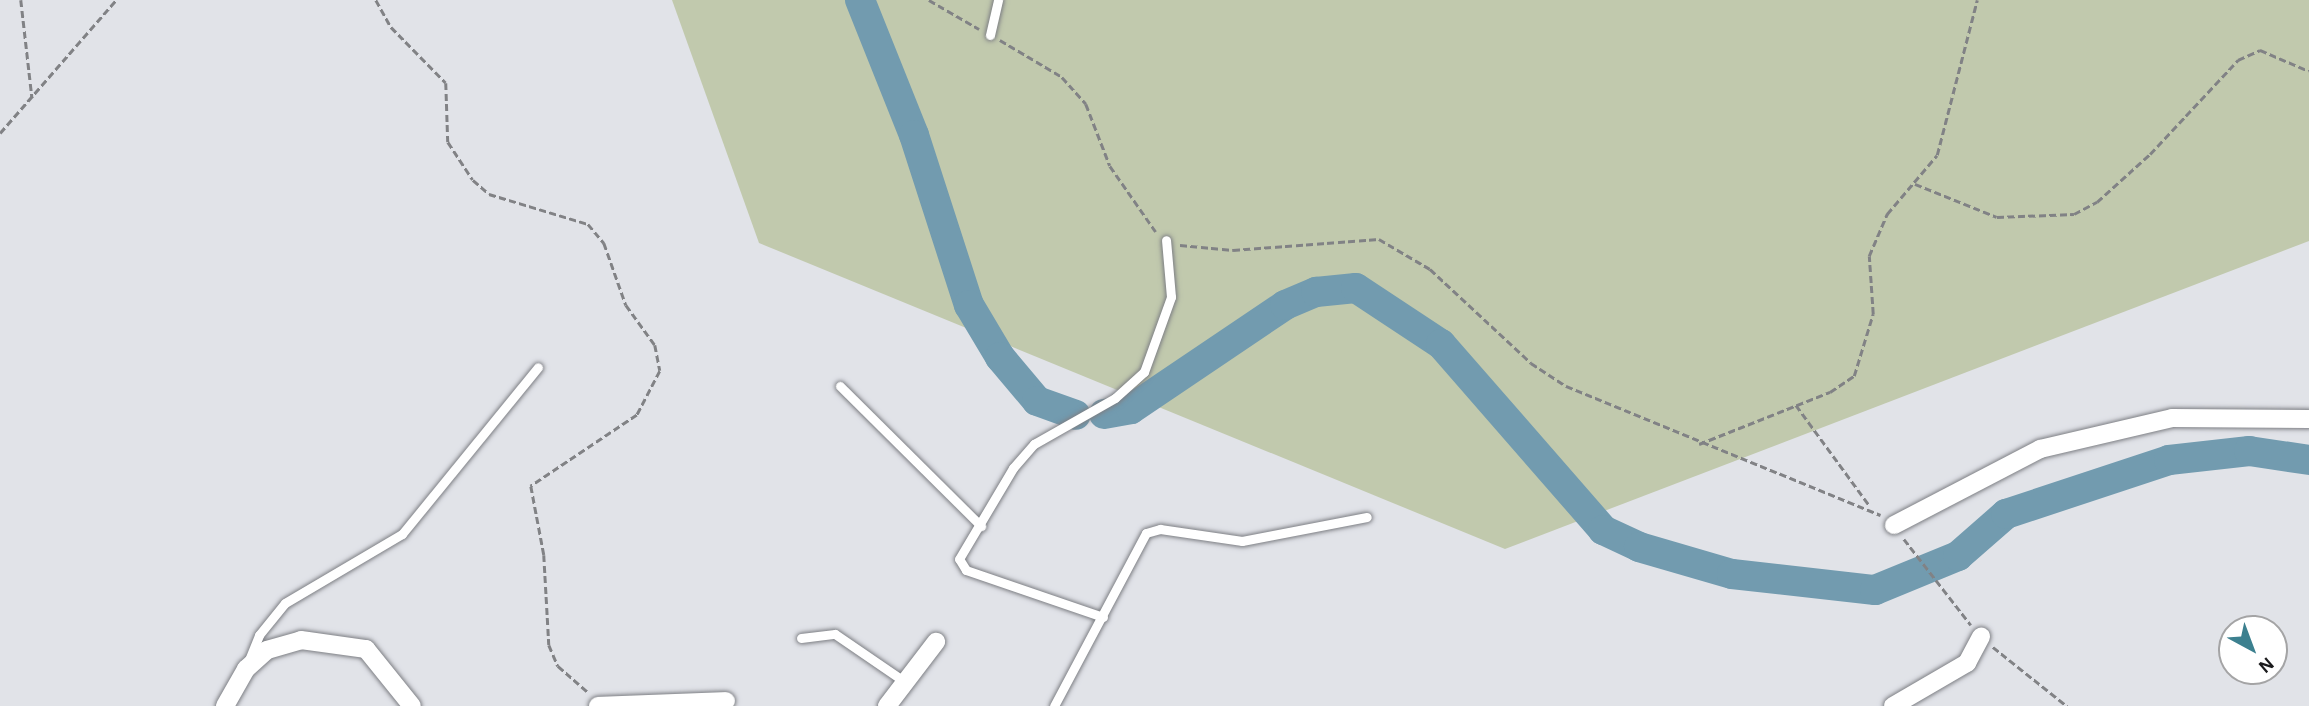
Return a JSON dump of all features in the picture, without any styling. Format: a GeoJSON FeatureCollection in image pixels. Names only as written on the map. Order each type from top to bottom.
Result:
{"type":"FeatureCollection","features":[{"type":"Feature","properties":{"kind":"street"},"geometry":{"type":"LineString","coordinates":[[1894,525],[2040,449],[2172,418],[2309,419]]}},
{"type":"Feature","properties":{"kind":"street"},"geometry":{"type":"LineString","coordinates":[[1894,706],[1968,663],[1981,636]]}},
{"type":"Feature","properties":{"kind":"street"},"geometry":{"type":"LineString","coordinates":[[225,706],[246,669],[287,641],[353,644],[375,658],[411,706]]}},
{"type":"Feature","properties":{"kind":"street"},"geometry":{"type":"LineString","coordinates":[[887,706],[936,642]]}},
{"type":"Feature","properties":{"kind":"street"},"geometry":{"type":"LineString","coordinates":[[599,704],[726,701]]}},
{"type":"Feature","properties":{"kind":"lane"},"geometry":{"type":"LineString","coordinates":[[990,34],[998,0]]}},
{"type":"Feature","properties":{"kind":"lane"},"geometry":{"type":"LineString","coordinates":[[1102,617],[962,568],[959,559],[1034,444],[1115,398],[1144,372],[1171,297],[1166,240]]}},
{"type":"Feature","properties":{"kind":"lane"},"geometry":{"type":"LineString","coordinates":[[246,669],[259,635],[285,603],[322,576],[380,552],[418,517],[442,478],[538,367]]}},
{"type":"Feature","properties":{"kind":"lane"},"geometry":{"type":"LineString","coordinates":[[840,386],[981,526]]}},
{"type":"Feature","properties":{"kind":"lane"},"geometry":{"type":"LineString","coordinates":[[1054,706],[1146,533],[1160,529],[1242,541],[1367,517]]}},
{"type":"Feature","properties":{"kind":"lane"},"geometry":{"type":"LineString","coordinates":[[801,638],[835,634],[905,682]]}},
{"type":"Feature","properties":{"kind":"path"},"geometry":{"type":"LineString","coordinates":[[21,0],[32,97]]}},
{"type":"Feature","properties":{"kind":"path"},"geometry":{"type":"LineString","coordinates":[[0,133],[116,0]]}},
{"type":"Feature","properties":{"kind":"path"},"geometry":{"type":"LineString","coordinates":[[376,0],[391,27],[446,83],[448,142],[473,180],[489,194],[588,225],[604,243],[626,305],[655,345],[660,371],[637,415],[531,486],[544,555],[549,645],[568,677],[599,704]]}},
{"type":"Feature","properties":{"kind":"path"},"geometry":{"type":"LineString","coordinates":[[929,0],[1062,76],[1086,104],[1131,202],[1166,240],[1233,250],[1379,239],[1430,269],[1531,363],[1566,386],[1698,444],[1870,506]]}},
{"type":"Feature","properties":{"kind":"path"},"geometry":{"type":"LineString","coordinates":[[1698,444],[1796,405],[1854,376],[1873,314],[1870,256],[1886,214],[1915,184],[1945,136],[1977,0]]}},
{"type":"Feature","properties":{"kind":"path"},"geometry":{"type":"LineString","coordinates":[[1915,184],[1997,217],[2074,214],[2097,202],[2150,154],[2238,60],[2260,50],[2309,71]]}},
{"type":"Feature","properties":{"kind":"path"},"geometry":{"type":"LineString","coordinates":[[1796,405],[1870,506],[1894,525],[1951,605],[1981,636],[2067,706]]}},
{"type":"Feature","properties":{"kind":"green space"},"geometry":{"type":"Polygon","coordinates":[[[672,0],[2309,0],[2309,241],[1505,549],[759,243],[672,0]]]}},
{"type":"Feature","properties":{"kind":"waterway"},"geometry":{"type":"LineString","coordinates":[[860,0],[914,135],[969,305],[1000,357],[1037,401],[1076,415]]}},
{"type":"Feature","properties":{"kind":"waterway"},"geometry":{"type":"LineString","coordinates":[[1104,414],[1131,409],[1285,305],[1316,292],[1356,288],[1441,344],[1603,530],[1639,547],[1732,574],[1875,590],[1958,556],[2006,514],[2169,460],[2249,451],[2309,460]]}}]}
